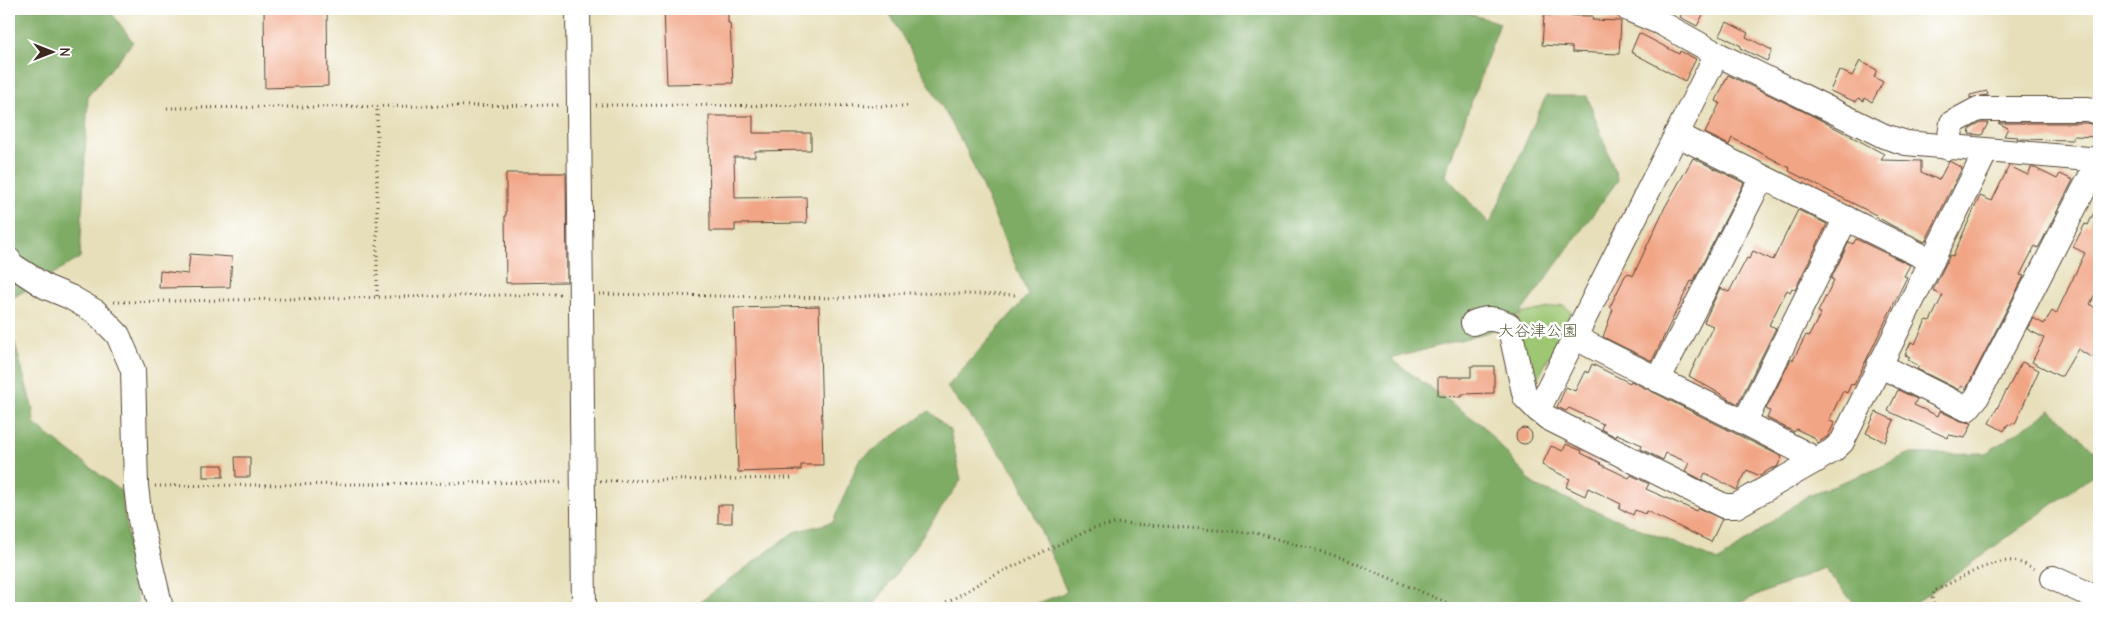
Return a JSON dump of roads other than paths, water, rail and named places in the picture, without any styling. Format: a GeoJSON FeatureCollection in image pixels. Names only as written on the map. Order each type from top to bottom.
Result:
{"type":"FeatureCollection","features":[{"type":"Feature","properties":{"kind":"street"},"geometry":{"type":"LineString","coordinates":[[578,9],[584,608]]}},
{"type":"Feature","properties":{"kind":"street"},"geometry":{"type":"LineString","coordinates":[[1628,9],[1662,23],[1717,54],[1884,136],[1906,143],[1948,148],[2099,160],[1977,397],[1966,409],[1879,365]]}},
{"type":"Feature","properties":{"kind":"street"},"geometry":{"type":"LineString","coordinates":[[1538,410],[1717,54]]}},
{"type":"Feature","properties":{"kind":"street"},"geometry":{"type":"LineString","coordinates":[[1948,148],[1952,123],[1978,109],[2088,109],[2099,113]]}},
{"type":"Feature","properties":{"kind":"street"},"geometry":{"type":"LineString","coordinates":[[1676,134],[1932,261]]}},
{"type":"Feature","properties":{"kind":"street"},"geometry":{"type":"LineString","coordinates":[[1473,323],[1484,318],[1498,319],[1509,325],[1525,397],[1548,418],[1724,506],[1736,506],[1817,460],[1842,442],[1986,151]]}},
{"type":"Feature","properties":{"kind":"street"},"geometry":{"type":"LineString","coordinates":[[1658,380],[1762,177]]}},
{"type":"Feature","properties":{"kind":"street"},"geometry":{"type":"LineString","coordinates":[[1744,421],[1846,218]]}},
{"type":"Feature","properties":{"kind":"street"},"geometry":{"type":"LineString","coordinates":[[9,260],[12,265],[46,288],[70,297],[96,312],[118,334],[133,370],[136,486],[140,520],[161,608]]}},
{"type":"Feature","properties":{"kind":"street"},"geometry":{"type":"LineString","coordinates":[[1574,337],[1744,421],[1817,460]]}},
{"type":"Feature","properties":{"kind":"street"},"geometry":{"type":"LineString","coordinates":[[2053,578],[2099,599]]}},
{"type":"Feature","properties":{"kind":"park label","name":"大谷津公園"},"geometry":{"type":"Point","coordinates":[1538,331]}}]}
